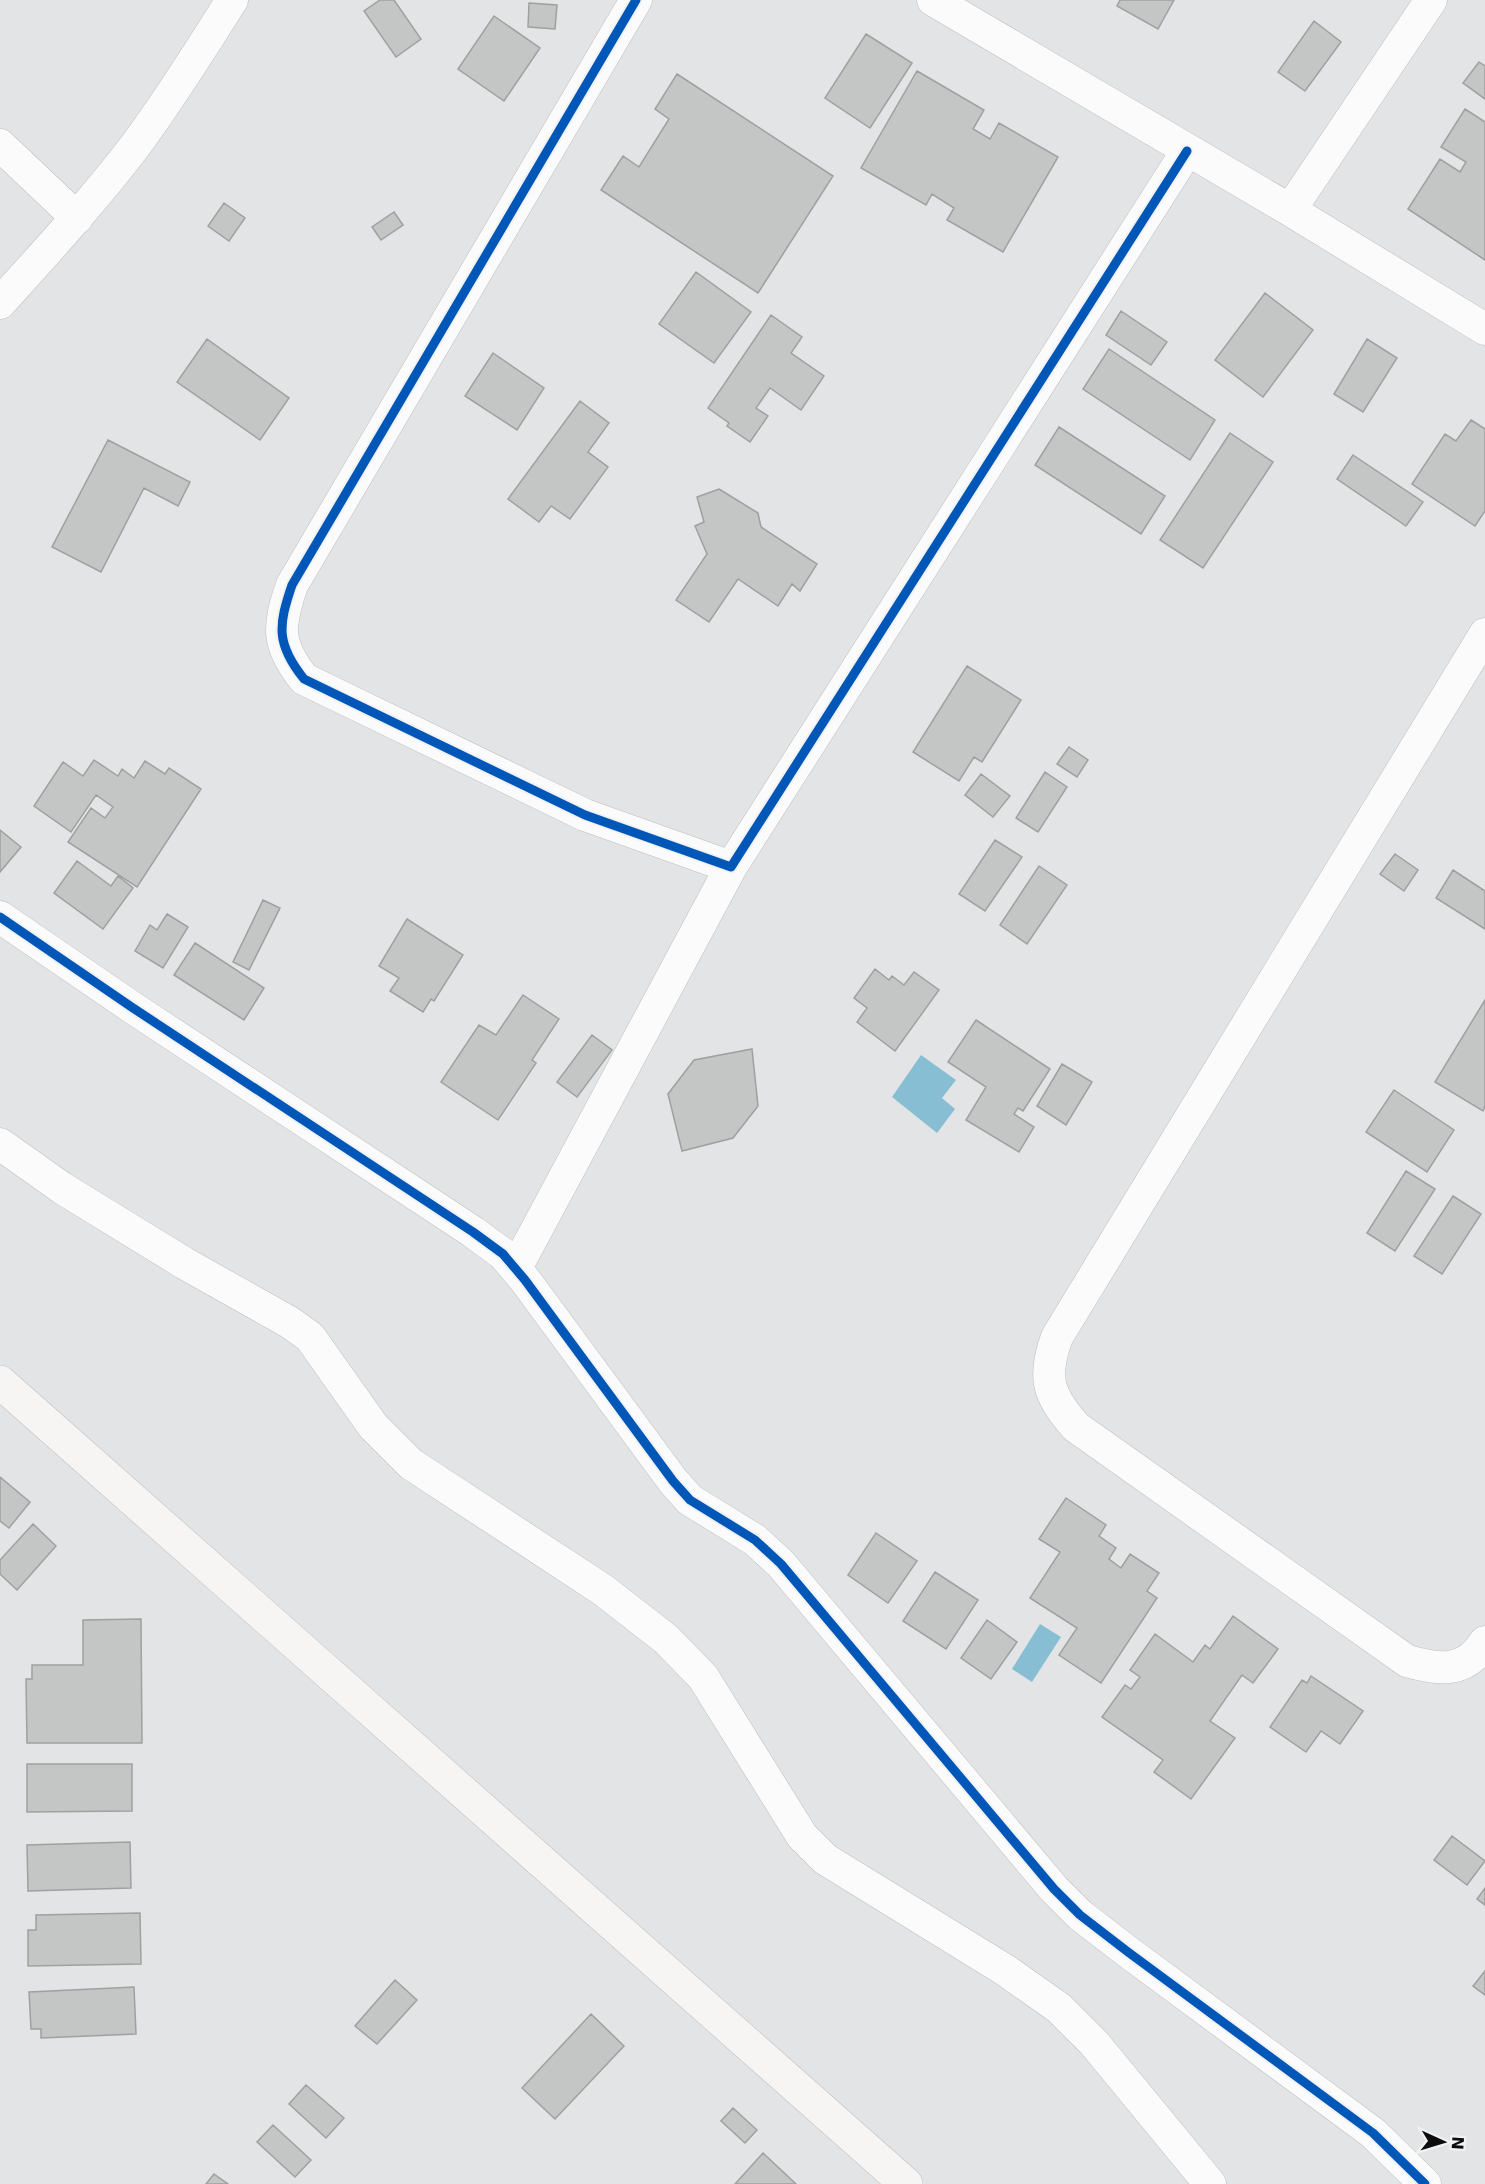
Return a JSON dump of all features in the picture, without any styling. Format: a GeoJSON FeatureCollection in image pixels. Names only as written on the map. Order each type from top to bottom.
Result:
{"type":"FeatureCollection","features":[{"type":"Feature","properties":{"kind":"main road"},"geometry":{"type":"LineString","coordinates":[[0,1382],[906,2184]]}},
{"type":"Feature","properties":{"kind":"street"},"geometry":{"type":"LineString","coordinates":[[0,303],[77,218],[135,146],[172,94],[232,0]]}},
{"type":"Feature","properties":{"kind":"street"},"geometry":{"type":"LineString","coordinates":[[636,0],[292,585],[282,613],[282,641],[290,662],[304,679],[585,814],[731,867]]}},
{"type":"Feature","properties":{"kind":"street"},"geometry":{"type":"LineString","coordinates":[[933,0],[1290,210],[1485,329]]}},
{"type":"Feature","properties":{"kind":"street"},"geometry":{"type":"LineString","coordinates":[[1290,210],[1431,0]]}},
{"type":"Feature","properties":{"kind":"street"},"geometry":{"type":"LineString","coordinates":[[0,145],[77,218]]}},
{"type":"Feature","properties":{"kind":"street"},"geometry":{"type":"LineString","coordinates":[[516,1268],[731,867],[1187,151]]}},
{"type":"Feature","properties":{"kind":"street"},"geometry":{"type":"LineString","coordinates":[[1485,634],[1057,1337],[1049,1359],[1050,1386],[1059,1409],[1076,1427],[1407,1661],[1432,1668],[1451,1668],[1469,1661],[1485,1642]]}},
{"type":"Feature","properties":{"kind":"street"},"geometry":{"type":"LineString","coordinates":[[0,917],[133,1008],[473,1232],[502,1254],[516,1268],[673,1481],[690,1500],[755,1540],[781,1564],[1061,1896],[1080,1915],[1128,1952],[1373,2133],[1425,2184]]}},
{"type":"Feature","properties":{"kind":"street"},"geometry":{"type":"LineString","coordinates":[[0,1144],[62,1188],[184,1263],[289,1322],[310,1337],[373,1426],[411,1464],[603,1590],[666,1639],[704,1677],[802,1836],[825,1859],[1005,1970],[1059,2008],[1094,2043],[1210,2184]]}},
{"type":"Feature","properties":{"kind":"water"},"geometry":{"type":"Polygon","coordinates":[[[921,1055],[956,1080],[942,1098],[955,1109],[937,1133],[892,1097],[921,1055]]]}},
{"type":"Feature","properties":{"kind":"water"},"geometry":{"type":"Polygon","coordinates":[[[1040,1624],[1061,1637],[1032,1682],[1012,1669],[1040,1624]]]}},
{"type":"Feature","properties":{"kind":"building"},"geometry":{"type":"Polygon","coordinates":[[[380,0],[394,0],[421,39],[396,57],[364,11],[380,0]]]}},
{"type":"Feature","properties":{"kind":"building"},"geometry":{"type":"Polygon","coordinates":[[[1120,0],[1174,0],[1158,29],[1117,6],[1120,0]]]}},
{"type":"Feature","properties":{"kind":"building"},"geometry":{"type":"Polygon","coordinates":[[[529,3],[557,5],[555,29],[528,27],[529,3]]]}},
{"type":"Feature","properties":{"kind":"building"},"geometry":{"type":"Polygon","coordinates":[[[494,16],[540,48],[504,101],[458,69],[494,16]]]}},
{"type":"Feature","properties":{"kind":"building"},"geometry":{"type":"Polygon","coordinates":[[[1314,21],[1341,42],[1305,91],[1278,72],[1314,21]]]}},
{"type":"Feature","properties":{"kind":"building"},"geometry":{"type":"Polygon","coordinates":[[[866,34],[912,63],[870,128],[825,98],[866,34]]]}},
{"type":"Feature","properties":{"kind":"building"},"geometry":{"type":"Polygon","coordinates":[[[1479,62],[1485,66],[1485,99],[1463,83],[1479,62]]]}},
{"type":"Feature","properties":{"kind":"building"},"geometry":{"type":"Polygon","coordinates":[[[917,71],[984,110],[973,129],[990,139],[999,123],[1058,157],[1003,252],[947,220],[954,208],[932,194],[926,205],[861,168],[917,71]]]}},
{"type":"Feature","properties":{"kind":"building"},"geometry":{"type":"Polygon","coordinates":[[[677,74],[833,176],[758,293],[601,190],[623,156],[639,167],[669,119],[655,109],[677,74]]]}},
{"type":"Feature","properties":{"kind":"building"},"geometry":{"type":"Polygon","coordinates":[[[1465,109],[1485,122],[1485,260],[1408,209],[1440,159],[1460,172],[1466,162],[1441,147],[1465,109]]]}},
{"type":"Feature","properties":{"kind":"building"},"geometry":{"type":"Polygon","coordinates":[[[224,203],[245,218],[229,241],[208,226],[224,203]]]}},
{"type":"Feature","properties":{"kind":"building"},"geometry":{"type":"Polygon","coordinates":[[[394,212],[403,225],[381,240],[372,227],[394,212]]]}},
{"type":"Feature","properties":{"kind":"building"},"geometry":{"type":"Polygon","coordinates":[[[696,272],[751,312],[714,363],[659,324],[696,272]]]}},
{"type":"Feature","properties":{"kind":"building"},"geometry":{"type":"Polygon","coordinates":[[[1265,293],[1313,330],[1263,397],[1215,360],[1265,293]]]}},
{"type":"Feature","properties":{"kind":"building"},"geometry":{"type":"Polygon","coordinates":[[[1121,311],[1167,342],[1151,365],[1106,335],[1121,311]]]}},
{"type":"Feature","properties":{"kind":"building"},"geometry":{"type":"Polygon","coordinates":[[[771,315],[802,337],[791,353],[824,376],[801,410],[770,388],[756,408],[768,416],[750,442],[727,426],[729,423],[708,408],[771,315]]]}},
{"type":"Feature","properties":{"kind":"building"},"geometry":{"type":"Polygon","coordinates":[[[207,339],[289,398],[260,440],[177,382],[207,339]]]}},
{"type":"Feature","properties":{"kind":"building"},"geometry":{"type":"Polygon","coordinates":[[[1367,339],[1397,358],[1363,412],[1334,394],[1367,339]]]}},
{"type":"Feature","properties":{"kind":"building"},"geometry":{"type":"Polygon","coordinates":[[[1109,349],[1215,420],[1190,460],[1083,389],[1109,349]]]}},
{"type":"Feature","properties":{"kind":"building"},"geometry":{"type":"Polygon","coordinates":[[[493,353],[544,388],[517,430],[465,396],[493,353]]]}},
{"type":"Feature","properties":{"kind":"building"},"geometry":{"type":"Polygon","coordinates":[[[580,401],[609,423],[588,452],[608,467],[570,519],[551,506],[539,522],[508,499],[580,401]]]}},
{"type":"Feature","properties":{"kind":"building"},"geometry":{"type":"Polygon","coordinates":[[[1471,420],[1485,429],[1485,511],[1475,526],[1412,484],[1445,434],[1456,441],[1471,420]]]}},
{"type":"Feature","properties":{"kind":"building"},"geometry":{"type":"Polygon","coordinates":[[[1059,427],[1165,496],[1141,534],[1035,465],[1059,427]]]}},
{"type":"Feature","properties":{"kind":"building"},"geometry":{"type":"Polygon","coordinates":[[[1230,433],[1273,462],[1203,568],[1160,540],[1230,433]]]}},
{"type":"Feature","properties":{"kind":"building"},"geometry":{"type":"Polygon","coordinates":[[[108,440],[190,482],[178,506],[144,488],[101,572],[52,547],[108,440]]]}},
{"type":"Feature","properties":{"kind":"building"},"geometry":{"type":"Polygon","coordinates":[[[1353,455],[1423,502],[1406,526],[1337,479],[1353,455]]]}},
{"type":"Feature","properties":{"kind":"building"},"geometry":{"type":"Polygon","coordinates":[[[719,489],[758,513],[761,527],[817,564],[800,591],[792,584],[778,606],[738,579],[709,622],[676,600],[707,554],[695,526],[704,522],[697,497],[719,489]]]}},
{"type":"Feature","properties":{"kind":"building"},"geometry":{"type":"Polygon","coordinates":[[[967,666],[1021,700],[982,762],[974,757],[959,781],[913,752],[967,666]]]}},
{"type":"Feature","properties":{"kind":"building"},"geometry":{"type":"Polygon","coordinates":[[[1069,747],[1088,760],[1077,777],[1057,764],[1069,747]]]}},
{"type":"Feature","properties":{"kind":"building"},"geometry":{"type":"Polygon","coordinates":[[[94,760],[118,776],[122,769],[134,778],[145,761],[165,774],[169,768],[201,789],[137,887],[68,842],[91,808],[105,818],[113,807],[96,795],[71,832],[34,806],[63,762],[83,776],[94,760]]]}},
{"type":"Feature","properties":{"kind":"building"},"geometry":{"type":"Polygon","coordinates":[[[1045,772],[1067,787],[1038,832],[1016,818],[1045,772]]]}},
{"type":"Feature","properties":{"kind":"building"},"geometry":{"type":"Polygon","coordinates":[[[981,774],[1010,796],[993,817],[965,795],[981,774]]]}},
{"type":"Feature","properties":{"kind":"building"},"geometry":{"type":"Polygon","coordinates":[[[0,830],[21,847],[0,872],[0,830]]]}},
{"type":"Feature","properties":{"kind":"building"},"geometry":{"type":"Polygon","coordinates":[[[995,840],[1022,857],[985,911],[959,894],[995,840]]]}},
{"type":"Feature","properties":{"kind":"building"},"geometry":{"type":"Polygon","coordinates":[[[1395,854],[1418,870],[1404,891],[1380,874],[1395,854]]]}},
{"type":"Feature","properties":{"kind":"building"},"geometry":{"type":"Polygon","coordinates":[[[77,861],[111,886],[118,876],[133,888],[103,929],[54,893],[77,861]]]}},
{"type":"Feature","properties":{"kind":"building"},"geometry":{"type":"Polygon","coordinates":[[[1039,866],[1067,885],[1027,944],[1000,925],[1039,866]]]}},
{"type":"Feature","properties":{"kind":"building"},"geometry":{"type":"Polygon","coordinates":[[[1453,870],[1485,891],[1485,929],[1436,898],[1453,870]]]}},
{"type":"Feature","properties":{"kind":"building"},"geometry":{"type":"Polygon","coordinates":[[[263,900],[280,908],[249,970],[233,962],[263,900]]]}},
{"type":"Feature","properties":{"kind":"building"},"geometry":{"type":"Polygon","coordinates":[[[167,914],[188,927],[163,968],[135,951],[150,925],[157,930],[167,914]]]}},
{"type":"Feature","properties":{"kind":"building"},"geometry":{"type":"Polygon","coordinates":[[[407,919],[463,955],[434,1001],[431,999],[423,1012],[390,991],[399,978],[379,966],[407,919]]]}},
{"type":"Feature","properties":{"kind":"building"},"geometry":{"type":"Polygon","coordinates":[[[195,943],[264,988],[244,1020],[174,975],[195,943]]]}},
{"type":"Feature","properties":{"kind":"building"},"geometry":{"type":"Polygon","coordinates":[[[875,969],[889,980],[892,976],[904,985],[914,972],[939,990],[895,1051],[857,1022],[867,1008],[854,998],[875,969]]]}},
{"type":"Feature","properties":{"kind":"building"},"geometry":{"type":"Polygon","coordinates":[[[523,995],[559,1019],[532,1060],[536,1063],[498,1120],[441,1082],[479,1025],[496,1035],[523,995]]]}},
{"type":"Feature","properties":{"kind":"building"},"geometry":{"type":"Polygon","coordinates":[[[1485,1000],[1485,1106],[1483,1111],[1435,1082],[1485,1000]]]}},
{"type":"Feature","properties":{"kind":"building"},"geometry":{"type":"Polygon","coordinates":[[[976,1020],[1050,1069],[1023,1111],[1018,1108],[1014,1114],[1034,1127],[1019,1152],[966,1120],[986,1087],[948,1062],[976,1020]]]}},
{"type":"Feature","properties":{"kind":"building"},"geometry":{"type":"Polygon","coordinates":[[[592,1035],[612,1050],[577,1097],[557,1082],[592,1035]]]}},
{"type":"Feature","properties":{"kind":"building"},"geometry":{"type":"Polygon","coordinates":[[[752,1049],[758,1106],[733,1138],[682,1151],[668,1094],[694,1060],[752,1049]]]}},
{"type":"Feature","properties":{"kind":"building"},"geometry":{"type":"Polygon","coordinates":[[[1062,1064],[1092,1082],[1066,1125],[1037,1106],[1062,1064]]]}},
{"type":"Feature","properties":{"kind":"building"},"geometry":{"type":"Polygon","coordinates":[[[1394,1090],[1454,1130],[1427,1172],[1366,1132],[1394,1090]]]}},
{"type":"Feature","properties":{"kind":"building"},"geometry":{"type":"Polygon","coordinates":[[[1406,1171],[1435,1189],[1395,1251],[1367,1233],[1406,1171]]]}},
{"type":"Feature","properties":{"kind":"building"},"geometry":{"type":"Polygon","coordinates":[[[1453,1196],[1481,1214],[1442,1274],[1414,1256],[1453,1196]]]}},
{"type":"Feature","properties":{"kind":"building"},"geometry":{"type":"Polygon","coordinates":[[[0,1477],[30,1502],[9,1528],[0,1521],[0,1477]]]}},
{"type":"Feature","properties":{"kind":"building"},"geometry":{"type":"Polygon","coordinates":[[[1066,1498],[1106,1525],[1099,1536],[1116,1548],[1109,1559],[1121,1568],[1130,1554],[1159,1573],[1147,1591],[1157,1598],[1101,1683],[1059,1655],[1077,1628],[1030,1598],[1060,1552],[1039,1539],[1066,1498]]]}},
{"type":"Feature","properties":{"kind":"building"},"geometry":{"type":"Polygon","coordinates":[[[33,1524],[56,1546],[17,1590],[0,1574],[0,1560],[33,1524]]]}},
{"type":"Feature","properties":{"kind":"building"},"geometry":{"type":"Polygon","coordinates":[[[876,1533],[917,1561],[888,1603],[848,1575],[876,1533]]]}},
{"type":"Feature","properties":{"kind":"building"},"geometry":{"type":"Polygon","coordinates":[[[935,1572],[978,1600],[946,1649],[903,1621],[935,1572]]]}},
{"type":"Feature","properties":{"kind":"building"},"geometry":{"type":"Polygon","coordinates":[[[1233,1616],[1278,1649],[1253,1683],[1242,1675],[1210,1721],[1235,1738],[1191,1799],[1154,1772],[1163,1760],[1102,1717],[1125,1685],[1131,1689],[1140,1677],[1130,1670],[1155,1634],[1193,1662],[1205,1645],[1210,1649],[1233,1616]]]}},
{"type":"Feature","properties":{"kind":"building"},"geometry":{"type":"Polygon","coordinates":[[[141,1619],[142,1743],[27,1743],[26,1679],[32,1679],[32,1665],[83,1665],[83,1620],[141,1619]]]}},
{"type":"Feature","properties":{"kind":"building"},"geometry":{"type":"Polygon","coordinates":[[[987,1620],[1017,1642],[991,1679],[961,1658],[987,1620]]]}},
{"type":"Feature","properties":{"kind":"building"},"geometry":{"type":"Polygon","coordinates":[[[1311,1676],[1363,1711],[1340,1744],[1321,1731],[1306,1752],[1270,1727],[1302,1680],[1307,1683],[1311,1676]]]}},
{"type":"Feature","properties":{"kind":"building"},"geometry":{"type":"Polygon","coordinates":[[[27,1764],[132,1764],[132,1811],[27,1812],[27,1764]]]}},
{"type":"Feature","properties":{"kind":"building"},"geometry":{"type":"Polygon","coordinates":[[[1452,1836],[1485,1861],[1467,1885],[1434,1860],[1452,1836]]]}},
{"type":"Feature","properties":{"kind":"building"},"geometry":{"type":"Polygon","coordinates":[[[130,1842],[131,1888],[28,1891],[27,1845],[130,1842]]]}},
{"type":"Feature","properties":{"kind":"building"},"geometry":{"type":"Polygon","coordinates":[[[1485,1888],[1485,1905],[1477,1899],[1485,1888]]]}},
{"type":"Feature","properties":{"kind":"building"},"geometry":{"type":"Polygon","coordinates":[[[140,1913],[141,1964],[28,1966],[28,1930],[36,1930],[36,1915],[140,1913]]]}},
{"type":"Feature","properties":{"kind":"building"},"geometry":{"type":"Polygon","coordinates":[[[1485,1971],[1485,1995],[1473,1986],[1485,1971]]]}},
{"type":"Feature","properties":{"kind":"building"},"geometry":{"type":"Polygon","coordinates":[[[395,1980],[417,2000],[377,2044],[355,2026],[395,1980]]]}},
{"type":"Feature","properties":{"kind":"building"},"geometry":{"type":"Polygon","coordinates":[[[134,1987],[136,2034],[41,2038],[41,2029],[31,2029],[29,1992],[134,1987]]]}},
{"type":"Feature","properties":{"kind":"building"},"geometry":{"type":"Polygon","coordinates":[[[591,2014],[624,2046],[555,2119],[522,2088],[591,2014]]]}},
{"type":"Feature","properties":{"kind":"building"},"geometry":{"type":"Polygon","coordinates":[[[306,2085],[344,2118],[326,2138],[289,2104],[306,2085]]]}},
{"type":"Feature","properties":{"kind":"building"},"geometry":{"type":"Polygon","coordinates":[[[733,2108],[757,2130],[745,2143],[721,2121],[733,2108]]]}},
{"type":"Feature","properties":{"kind":"building"},"geometry":{"type":"Polygon","coordinates":[[[273,2125],[311,2160],[295,2177],[257,2142],[273,2125]]]}},
{"type":"Feature","properties":{"kind":"building"},"geometry":{"type":"Polygon","coordinates":[[[763,2153],[796,2184],[735,2184],[763,2153]]]}},
{"type":"Feature","properties":{"kind":"building"},"geometry":{"type":"Polygon","coordinates":[[[214,2174],[228,2184],[206,2184],[214,2174]]]}},
{"type":"Feature","properties":{"kind":"cycle path"},"geometry":{"type":"LineString","coordinates":[[636,0],[292,585],[284,612],[282,634],[288,655],[304,679],[585,815],[731,867],[1187,151]]}},
{"type":"Feature","properties":{"kind":"cycle path"},"geometry":{"type":"LineString","coordinates":[[0,917],[503,1254],[525,1280],[673,1481],[690,1500],[755,1540],[781,1564],[1054,1889],[1080,1915],[1128,1952],[1373,2133],[1425,2184]]}}]}
